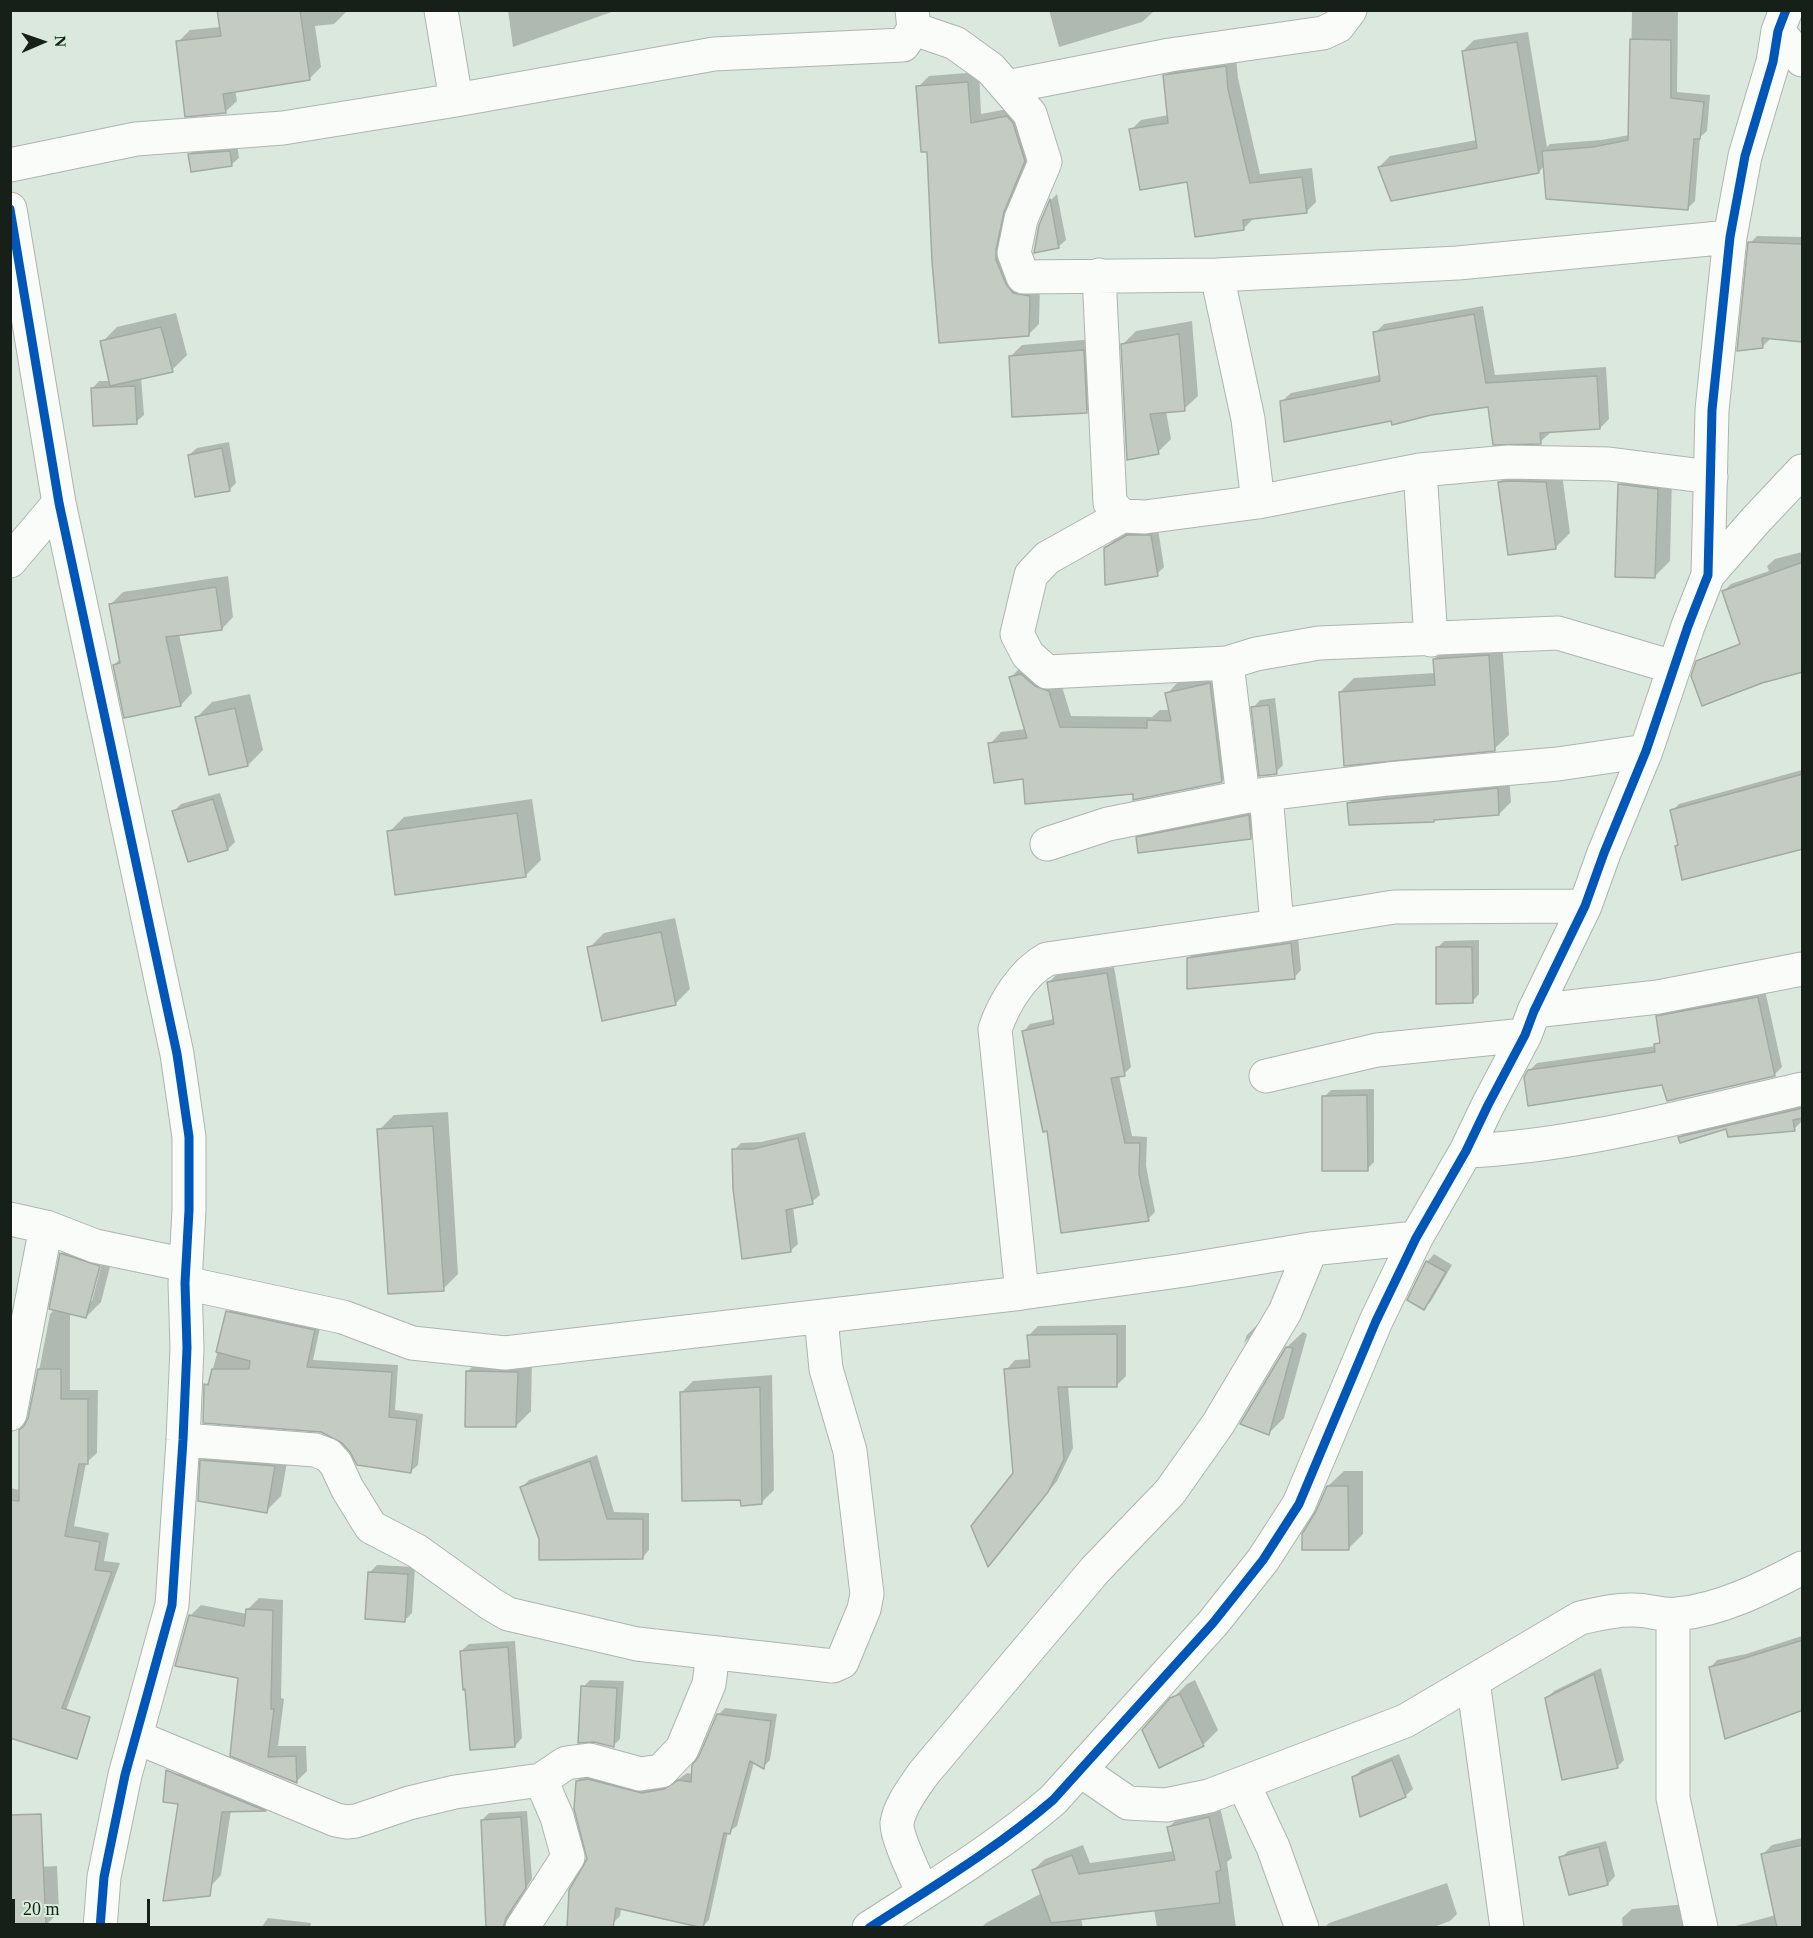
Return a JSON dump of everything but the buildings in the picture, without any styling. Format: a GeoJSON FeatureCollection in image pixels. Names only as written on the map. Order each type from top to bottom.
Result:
{"type":"FeatureCollection","features":[{"type":"Feature","properties":{"kind":"street"},"geometry":{"type":"LineString","coordinates":[[441,10],[456,100]]}},
{"type":"Feature","properties":{"kind":"street"},"geometry":{"type":"LineString","coordinates":[[1007,87],[1170,56],[1323,33],[1338,26],[1350,10]]}},
{"type":"Feature","properties":{"kind":"street"},"geometry":{"type":"LineString","coordinates":[[10,165],[136,139],[283,128],[714,54],[903,45],[913,20],[955,44],[991,69],[1030,114],[1045,162],[1021,219],[1014,254],[1023,277],[1217,275],[1458,263],[1730,237]]}},
{"type":"Feature","properties":{"kind":"street"},"geometry":{"type":"LineString","coordinates":[[1782,21],[1803,60]]}},
{"type":"Feature","properties":{"kind":"street"},"geometry":{"type":"LineString","coordinates":[[869,1928],[958,1872],[1053,1800],[1214,1623],[1263,1560],[1299,1504],[1376,1321],[1416,1238],[1466,1151],[1530,1023],[1585,906],[1646,751],[1673,667],[1708,575],[1712,410],[1730,237],[1745,156],[1773,62],[1782,21]]}},
{"type":"Feature","properties":{"kind":"street"},"geometry":{"type":"LineString","coordinates":[[10,209],[59,503],[177,1054],[189,1137],[185,1274],[187,1348],[172,1605],[125,1775],[104,1876],[100,1928]]}},
{"type":"Feature","properties":{"kind":"street"},"geometry":{"type":"LineString","coordinates":[[1099,275],[1110,503],[1122,516]]}},
{"type":"Feature","properties":{"kind":"street"},"geometry":{"type":"LineString","coordinates":[[1217,275],[1248,419],[1258,502]]}},
{"type":"Feature","properties":{"kind":"street"},"geometry":{"type":"LineString","coordinates":[[1673,667],[1558,633],[1318,643],[1256,654],[1227,663],[1047,672],[1028,655],[1017,634],[1031,575],[1047,558],[1122,516],[1145,517],[1258,502],[1420,470],[1508,462],[1609,464],[1711,477]]}},
{"type":"Feature","properties":{"kind":"street"},"geometry":{"type":"LineString","coordinates":[[1420,470],[1431,640]]}},
{"type":"Feature","properties":{"kind":"street"},"geometry":{"type":"LineString","coordinates":[[1708,575],[1788,484],[1803,471]]}},
{"type":"Feature","properties":{"kind":"street"},"geometry":{"type":"LineString","coordinates":[[10,561],[59,503]]}},
{"type":"Feature","properties":{"kind":"street"},"geometry":{"type":"LineString","coordinates":[[1227,663],[1255,795],[1277,926]]}},
{"type":"Feature","properties":{"kind":"street"},"geometry":{"type":"LineString","coordinates":[[1047,844],[1108,824],[1255,795],[1388,779],[1558,764],[1646,751]]}},
{"type":"Feature","properties":{"kind":"street"},"geometry":{"type":"LineString","coordinates":[[1022,1293],[994,1029],[1002,1009],[1033,967],[1047,959],[1277,926],[1394,906],[1585,906]]}},
{"type":"Feature","properties":{"kind":"street"},"geometry":{"type":"LineString","coordinates":[[1266,1076],[1377,1050],[1530,1023],[1803,969]]}},
{"type":"Feature","properties":{"kind":"street"},"geometry":{"type":"LineString","coordinates":[[1466,1151],[1545,1145],[1666,1121],[1803,1089]]}},
{"type":"Feature","properties":{"kind":"street"},"geometry":{"type":"LineString","coordinates":[[10,1219],[46,1227],[94,1246],[185,1274],[343,1317],[412,1343],[505,1353],[1022,1293],[1311,1249],[1416,1238]]}},
{"type":"Feature","properties":{"kind":"street"},"geometry":{"type":"LineString","coordinates":[[10,1414],[46,1227]]}},
{"type":"Feature","properties":{"kind":"street"},"geometry":{"type":"LineString","coordinates":[[923,1893],[903,1846],[897,1825],[905,1800],[923,1774],[1095,1570],[1170,1492],[1218,1424],[1285,1312],[1311,1249]]}},
{"type":"Feature","properties":{"kind":"street"},"geometry":{"type":"LineString","coordinates":[[183,1440],[315,1450],[328,1455],[336,1464],[347,1488],[371,1527],[417,1551],[508,1614],[637,1644],[833,1666],[842,1662],[866,1602],[850,1451],[826,1369],[821,1318]]}},
{"type":"Feature","properties":{"kind":"street"},"geometry":{"type":"LineString","coordinates":[[1080,1770],[1123,1800],[1137,1804],[1166,1805],[1209,1796],[1405,1720],[1580,1618],[1609,1611],[1635,1610],[1673,1615],[1697,1612],[1728,1602],[1803,1568]]}},
{"type":"Feature","properties":{"kind":"street"},"geometry":{"type":"LineString","coordinates":[[1673,1615],[1673,1798],[1701,1928]]}},
{"type":"Feature","properties":{"kind":"street"},"geometry":{"type":"LineString","coordinates":[[136,1737],[336,1820],[356,1821],[409,1803],[455,1792],[541,1780],[566,1763],[589,1760],[640,1774],[661,1771],[682,1749],[709,1684],[712,1653]]}},
{"type":"Feature","properties":{"kind":"street"},"geometry":{"type":"LineString","coordinates":[[1473,1681],[1507,1928]]}},
{"type":"Feature","properties":{"kind":"street"},"geometry":{"type":"LineString","coordinates":[[522,1928],[568,1857],[557,1817],[541,1780]]}},
{"type":"Feature","properties":{"kind":"street"},"geometry":{"type":"LineString","coordinates":[[1243,1783],[1273,1847],[1302,1928]]}},
{"type":"Feature","properties":{"kind":"cycle path"},"geometry":{"type":"LineString","coordinates":[[869,1928],[986,1851],[1053,1800],[1213,1623],[1263,1560],[1299,1504],[1376,1321],[1416,1238],[1466,1151],[1525,1035],[1534,1011],[1585,906],[1646,751],[1688,626],[1708,575],[1712,410],[1730,237],[1745,156],[1773,62],[1778,31],[1786,10]]}},
{"type":"Feature","properties":{"kind":"cycle path"},"geometry":{"type":"LineString","coordinates":[[10,209],[59,503],[177,1054],[189,1137],[189,1210],[185,1283],[187,1348],[172,1605],[125,1775],[104,1877],[100,1928]]}}]}
